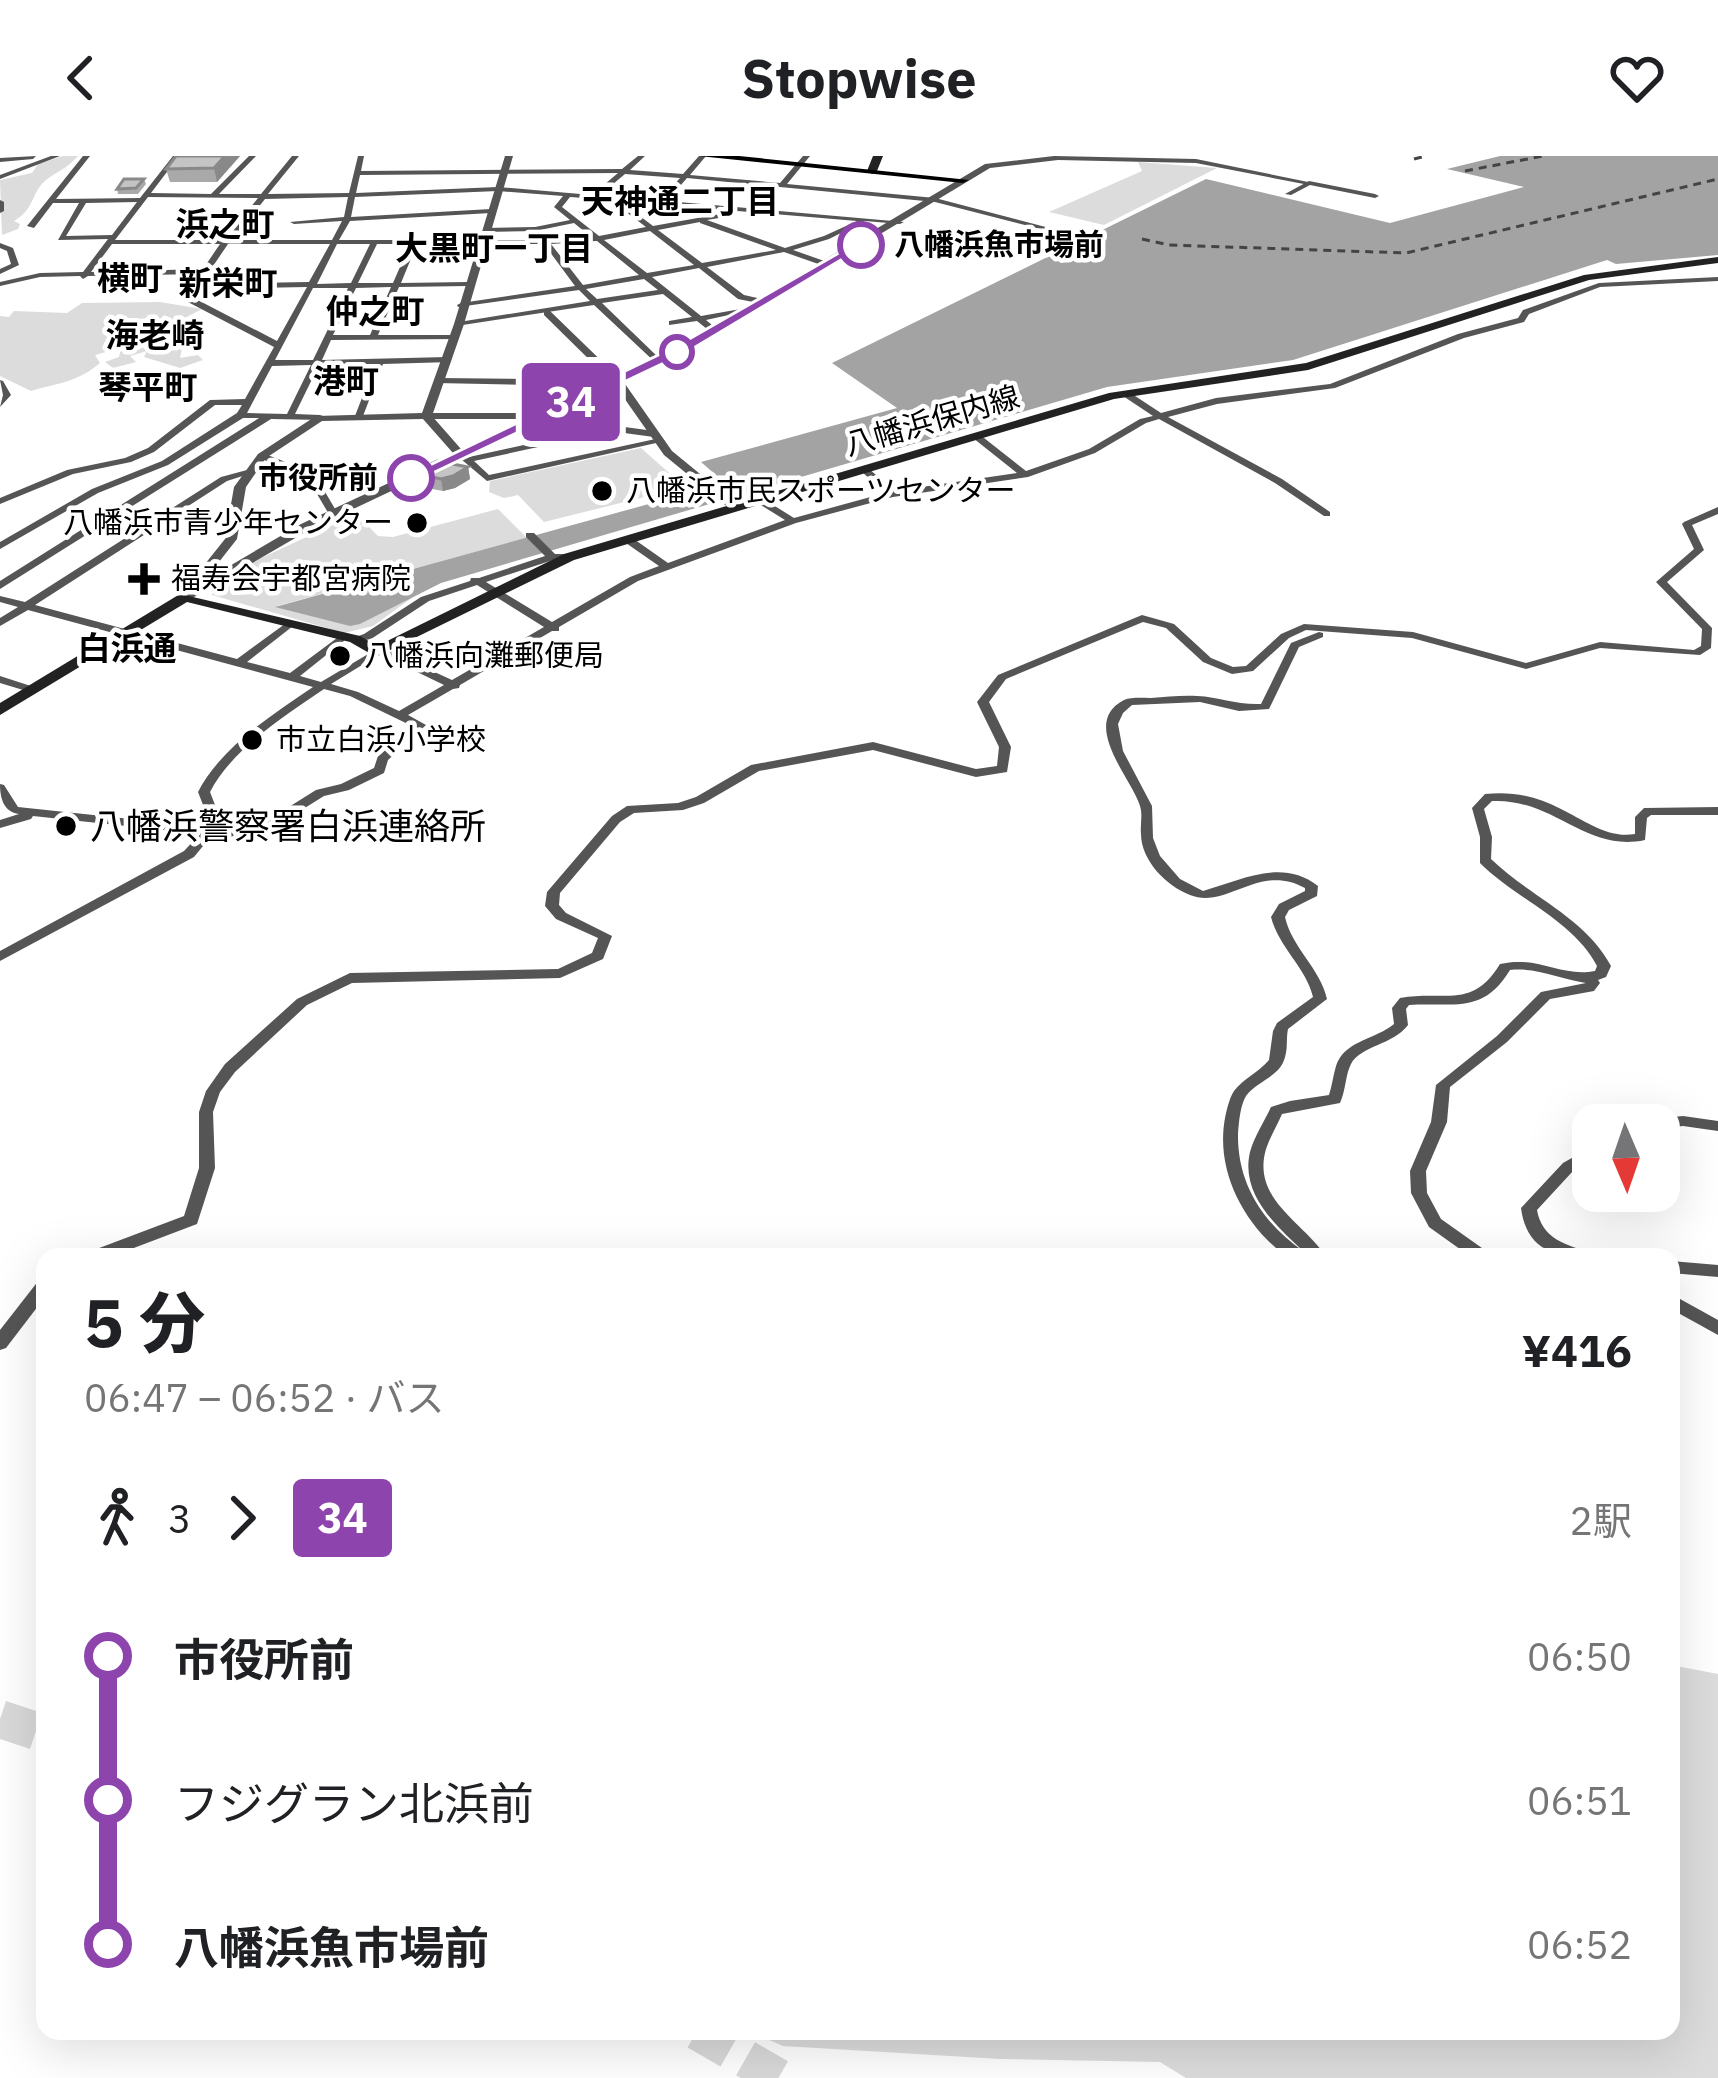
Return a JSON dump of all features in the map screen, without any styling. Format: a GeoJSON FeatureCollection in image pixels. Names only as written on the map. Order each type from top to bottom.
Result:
{"type":"FeatureCollection","features":[{"type":"Feature","properties":{"kind":"main road"},"geometry":{"type":"LineString","coordinates":[[704,156],[804,160],[963,180]]}},
{"type":"Feature","properties":{"kind":"main road"},"geometry":{"type":"LineString","coordinates":[[872,171],[878,156]]}},
{"type":"Feature","properties":{"kind":"main road","name":"八幡浜保内線"},"geometry":{"type":"LineString","coordinates":[[378,651],[568,557],[731,504],[759,500],[1126,394],[1282,373],[1588,277],[1718,260]]}},
{"type":"Feature","properties":{"kind":"main road"},"geometry":{"type":"LineString","coordinates":[[0,710],[185,597],[378,651]]}},
{"type":"Feature","properties":{"kind":"street"},"geometry":{"type":"LineString","coordinates":[[0,160],[53,156]]}},
{"type":"Feature","properties":{"kind":"street"},"geometry":{"type":"LineString","coordinates":[[0,177],[53,156]]}},
{"type":"Feature","properties":{"kind":"street"},"geometry":{"type":"LineString","coordinates":[[31,226],[87,156]]}},
{"type":"Feature","properties":{"kind":"street"},"geometry":{"type":"LineString","coordinates":[[82,277],[176,156]]}},
{"type":"Feature","properties":{"kind":"street"},"geometry":{"type":"LineString","coordinates":[[214,195],[253,156]]}},
{"type":"Feature","properties":{"kind":"street"},"geometry":{"type":"LineString","coordinates":[[280,346],[187,298],[296,156]]}},
{"type":"Feature","properties":{"kind":"street"},"geometry":{"type":"LineString","coordinates":[[0,546],[112,484],[165,463],[241,415],[347,219],[361,156]]}},
{"type":"Feature","properties":{"kind":"street"},"geometry":{"type":"LineString","coordinates":[[373,338],[449,156]]}},
{"type":"Feature","properties":{"kind":"street"},"geometry":{"type":"LineString","coordinates":[[426,416],[448,360],[509,156]]}},
{"type":"Feature","properties":{"kind":"street"},"geometry":{"type":"LineString","coordinates":[[596,196],[642,156]]}},
{"type":"Feature","properties":{"kind":"street"},"geometry":{"type":"LineString","coordinates":[[662,202],[704,156]]}},
{"type":"Feature","properties":{"kind":"street"},"geometry":{"type":"LineString","coordinates":[[185,597],[333,514],[463,457],[719,328],[900,223],[989,161],[1104,157],[1212,162],[1375,196]]}},
{"type":"Feature","properties":{"kind":"street"},"geometry":{"type":"LineString","coordinates":[[782,185],[804,160]]}},
{"type":"Feature","properties":{"kind":"street"},"geometry":{"type":"LineString","coordinates":[[357,173],[624,171],[684,176],[935,200],[1079,237]]}},
{"type":"Feature","properties":{"kind":"street"},"geometry":{"type":"LineString","coordinates":[[1289,194],[1309,183]]}},
{"type":"Feature","properties":{"kind":"street"},"geometry":{"type":"LineString","coordinates":[[52,201],[498,189],[900,223]]}},
{"type":"Feature","properties":{"kind":"street"},"geometry":{"type":"LineString","coordinates":[[569,194],[556,205],[699,318],[719,328]]}},
{"type":"Feature","properties":{"kind":"street"},"geometry":{"type":"LineString","coordinates":[[255,284],[309,196]]}},
{"type":"Feature","properties":{"kind":"street"},"geometry":{"type":"LineString","coordinates":[[610,197],[757,305]]}},
{"type":"Feature","properties":{"kind":"street"},"geometry":{"type":"LineString","coordinates":[[84,201],[61,238],[281,244],[546,242],[596,238],[746,210]]}},
{"type":"Feature","properties":{"kind":"street"},"geometry":{"type":"LineString","coordinates":[[294,222],[491,211]]}},
{"type":"Feature","properties":{"kind":"street"},"geometry":{"type":"LineString","coordinates":[[700,220],[827,265]]}},
{"type":"Feature","properties":{"kind":"street"},"geometry":{"type":"LineString","coordinates":[[461,305],[582,289],[778,251],[835,236],[865,220]]}},
{"type":"Feature","properties":{"kind":"street"},"geometry":{"type":"LineString","coordinates":[[485,230],[535,229],[575,221]]}},
{"type":"Feature","properties":{"kind":"street"},"geometry":{"type":"LineString","coordinates":[[546,242],[582,289],[658,361]]}},
{"type":"Feature","properties":{"kind":"street"},"geometry":{"type":"LineString","coordinates":[[291,414],[374,243]]}},
{"type":"Feature","properties":{"kind":"street"},"geometry":{"type":"LineString","coordinates":[[0,245],[10,250],[15,265],[0,272]]}},
{"type":"Feature","properties":{"kind":"street"},"geometry":{"type":"LineString","coordinates":[[0,284],[40,275],[265,270]]}},
{"type":"Feature","properties":{"kind":"street"},"geometry":{"type":"LineString","coordinates":[[400,715],[634,579],[793,520],[892,494],[1025,475],[1092,451],[1143,421],[1216,401],[1331,386],[1461,336],[1521,320],[1526,312],[1599,285],[1718,279]]}},
{"type":"Feature","properties":{"kind":"street"},"geometry":{"type":"LineString","coordinates":[[193,287],[468,284]]}},
{"type":"Feature","properties":{"kind":"street"},"geometry":{"type":"LineString","coordinates":[[327,338],[457,330],[664,291]]}},
{"type":"Feature","properties":{"kind":"street"},"geometry":{"type":"LineString","coordinates":[[672,323],[757,305]]}},
{"type":"Feature","properties":{"kind":"street"},"geometry":{"type":"LineString","coordinates":[[548,313],[616,381],[657,438],[731,504]]}},
{"type":"Feature","properties":{"kind":"street"},"geometry":{"type":"LineString","coordinates":[[271,363],[448,360]]}},
{"type":"Feature","properties":{"kind":"street"},"geometry":{"type":"LineString","coordinates":[[359,416],[380,361]]}},
{"type":"Feature","properties":{"kind":"street"},"geometry":{"type":"LineString","coordinates":[[440,381],[533,382]]}},
{"type":"Feature","properties":{"kind":"street"},"geometry":{"type":"LineString","coordinates":[[0,383],[7,395],[0,404]]}},
{"type":"Feature","properties":{"kind":"street"},"geometry":{"type":"LineString","coordinates":[[1126,394],[1215,448],[1278,477],[1328,514]]}},
{"type":"Feature","properties":{"kind":"street"},"geometry":{"type":"LineString","coordinates":[[0,501],[56,477],[128,460],[151,449],[213,402],[250,402]]}},
{"type":"Feature","properties":{"kind":"street"},"geometry":{"type":"LineString","coordinates":[[241,415],[537,418],[657,438]]}},
{"type":"Feature","properties":{"kind":"street"},"geometry":{"type":"LineString","coordinates":[[0,586],[272,415]]}},
{"type":"Feature","properties":{"kind":"street"},"geometry":{"type":"LineString","coordinates":[[426,416],[488,478],[657,438]]}},
{"type":"Feature","properties":{"kind":"street"},"geometry":{"type":"LineString","coordinates":[[0,622],[224,479],[247,472],[320,418]]}},
{"type":"Feature","properties":{"kind":"street"},"geometry":{"type":"LineString","coordinates":[[522,425],[561,463]]}},
{"type":"Feature","properties":{"kind":"street"},"geometry":{"type":"LineString","coordinates":[[463,457],[607,429]]}},
{"type":"Feature","properties":{"kind":"street"},"geometry":{"type":"LineString","coordinates":[[976,436],[1025,475]]}},
{"type":"Feature","properties":{"kind":"street"},"geometry":{"type":"LineString","coordinates":[[262,457],[311,476],[333,514]]}},
{"type":"Feature","properties":{"kind":"street"},"geometry":{"type":"LineString","coordinates":[[864,469],[892,494]]}},
{"type":"Feature","properties":{"kind":"street"},"geometry":{"type":"LineString","coordinates":[[185,597],[223,553],[247,472]]}},
{"type":"Feature","properties":{"kind":"street"},"geometry":{"type":"LineString","coordinates":[[56,477],[112,484]]}},
{"type":"Feature","properties":{"kind":"street"},"geometry":{"type":"LineString","coordinates":[[759,500],[793,520]]}},
{"type":"Feature","properties":{"kind":"street"},"geometry":{"type":"LineString","coordinates":[[116,1248],[191,1220],[207,1168],[206,1112],[213,1091],[272,1025],[302,1002],[350,979],[560,973],[598,956],[605,935],[561,916],[552,906],[554,892],[616,819],[631,809],[679,806],[755,768],[848,747],[890,748],[976,773],[1003,769],[1005,747],[983,702],[989,691],[1002,677],[1086,645],[1131,619],[1159,620],[1207,660],[1232,671],[1250,669],[1294,630],[1320,628],[1434,639],[1492,660],[1526,666],[1600,645],[1696,653],[1706,648],[1707,628],[1661,582],[1699,550],[1687,524],[1718,510]]}},
{"type":"Feature","properties":{"kind":"street"},"geometry":{"type":"LineString","coordinates":[[176,512],[234,523]]}},
{"type":"Feature","properties":{"kind":"street"},"geometry":{"type":"LineString","coordinates":[[530,536],[550,555]]}},
{"type":"Feature","properties":{"kind":"street"},"geometry":{"type":"LineString","coordinates":[[627,539],[668,568]]}},
{"type":"Feature","properties":{"kind":"street"},"geometry":{"type":"LineString","coordinates":[[292,677],[348,639],[367,637],[425,599],[550,555],[568,557]]}},
{"type":"Feature","properties":{"kind":"street"},"geometry":{"type":"LineString","coordinates":[[475,580],[554,629]]}},
{"type":"Feature","properties":{"kind":"street"},"geometry":{"type":"LineString","coordinates":[[0,598],[322,685],[420,725],[382,759],[380,770],[371,776],[320,793],[251,836],[14,810],[0,788]]}},
{"type":"Feature","properties":{"kind":"street"},"geometry":{"type":"LineString","coordinates":[[239,663],[290,624]]}},
{"type":"Feature","properties":{"kind":"street"},"geometry":{"type":"LineString","coordinates":[[1285,1248],[1262,1226],[1237,1183],[1229,1163],[1230,1143],[1236,1103],[1243,1090],[1273,1066],[1282,1026],[1320,999],[1318,986],[1292,951],[1278,917],[1284,907],[1312,893],[1311,886],[1291,876],[1253,878],[1203,896],[1180,886],[1153,856],[1147,839],[1148,808],[1120,765],[1116,717],[1130,703],[1153,700],[1200,699],[1239,708],[1265,707],[1295,645],[1320,634],[1358,641],[1363,634]]}},
{"type":"Feature","properties":{"kind":"street"},"geometry":{"type":"LineString","coordinates":[[0,956],[189,854],[217,823],[204,792],[214,770],[322,685],[378,651],[455,686]]}},
{"type":"Feature","properties":{"kind":"street"},"geometry":{"type":"LineString","coordinates":[[0,680],[33,690]]}},
{"type":"Feature","properties":{"kind":"street"},"geometry":{"type":"LineString","coordinates":[[1311,1248],[1284,1224],[1256,1179],[1257,1156],[1276,1111],[1289,1104],[1336,1099],[1343,1063],[1352,1053],[1394,1034],[1401,1025],[1399,1008],[1406,1001],[1476,999],[1490,993],[1505,967],[1515,964],[1544,968],[1571,979],[1601,974],[1600,955],[1484,860],[1486,837],[1478,808],[1482,801],[1499,795],[1526,797],[1564,811],[1599,835],[1624,842],[1641,837],[1641,817],[1648,811],[1718,812]]}},
{"type":"Feature","properties":{"kind":"street"},"geometry":{"type":"LineString","coordinates":[[0,824],[36,813]]}},
{"type":"Feature","properties":{"kind":"street"},"geometry":{"type":"LineString","coordinates":[[1470,1248],[1435,1223],[1419,1193],[1418,1171],[1439,1122],[1443,1084],[1502,1039],[1530,1006],[1546,995],[1589,988],[1593,983],[1589,978]]}},
{"type":"Feature","properties":{"kind":"street"},"geometry":{"type":"LineString","coordinates":[[1680,1121],[1718,1126]]}},
{"type":"Feature","properties":{"kind":"street"},"geometry":{"type":"LineString","coordinates":[[1563,1248],[1542,1240],[1529,1220],[1529,1208],[1572,1167]]}},
{"type":"Feature","properties":{"kind":"street"},"geometry":{"type":"LineString","coordinates":[[1680,1268],[1718,1271]]}},
{"type":"Feature","properties":{"kind":"street"},"geometry":{"type":"LineString","coordinates":[[0,1342],[36,1296]]}},
{"type":"Feature","properties":{"kind":"street"},"geometry":{"type":"LineString","coordinates":[[1680,1306],[1718,1328]]}},
{"type":"Feature","properties":{"kind":"shaded area"},"geometry":{"type":"Polygon","coordinates":[[[78,156],[41,186],[14,221],[20,224],[18,229],[2,235],[0,180],[32,173],[38,164],[78,156]]]}},
{"type":"Feature","properties":{"kind":"shaded area"},"geometry":{"type":"Polygon","coordinates":[[[1500,156],[1718,156],[1718,255],[1616,264],[1607,260],[1293,360],[1107,387],[441,583],[360,624],[350,626],[275,607],[725,483],[701,462],[897,408],[832,363],[1206,179],[1390,223],[1524,187],[1447,169],[1500,156]]]}},
{"type":"Feature","properties":{"kind":"shaded area"},"geometry":{"type":"Polygon","coordinates":[[[1138,162],[1217,168],[1104,225],[1049,212],[1142,171],[1138,162]]]}},
{"type":"Feature","properties":{"kind":"shaded area"},"geometry":{"type":"Polygon","coordinates":[[[160,302],[202,309],[185,318],[203,333],[185,334],[180,358],[198,355],[203,360],[180,368],[144,357],[147,351],[130,356],[136,362],[113,368],[105,362],[119,357],[121,348],[95,355],[100,363],[84,374],[31,391],[0,376],[0,316],[9,317],[14,311],[67,313],[82,303],[160,302]]]}},
{"type":"Feature","properties":{"kind":"shaded area","name":"八幡浜市民スポーツセンター"},"geometry":{"type":"Polygon","coordinates":[[[641,448],[685,487],[544,522],[518,495],[504,498],[489,492],[490,481],[641,448]]]}},
{"type":"Feature","properties":{"kind":"shaded area"},"geometry":{"type":"Polygon","coordinates":[[[498,509],[527,538],[277,606],[360,624],[420,592],[373,626],[344,633],[212,595],[215,585],[257,560],[356,514],[378,536],[393,537],[498,509]]]}},
{"type":"Feature","properties":{"kind":"shaded area"},"geometry":{"type":"Polygon","coordinates":[[[1680,1667],[1718,1674],[1718,2078],[1186,2078],[1160,2062],[1000,2059],[783,2046],[769,2040],[1680,2040],[1680,1667]]]}},
{"type":"Feature","properties":{"kind":"building"},"geometry":{"type":"Polygon","coordinates":[[[176,156],[225,156],[214,168],[166,169],[176,156]]]}},
{"type":"Feature","properties":{"kind":"building"},"geometry":{"type":"Polygon","coordinates":[[[124,179],[144,179],[136,188],[117,189],[124,179]]]}},
{"type":"Feature","properties":{"kind":"building"},"geometry":{"type":"Polygon","coordinates":[[[437,461],[468,467],[441,479],[413,473],[437,461]]]}},
{"type":"Feature","properties":{"kind":"ferry route"},"geometry":{"type":"LineString","coordinates":[[1414,159],[1426,156]]}},
{"type":"Feature","properties":{"kind":"ferry route"},"geometry":{"type":"LineString","coordinates":[[1465,171],[1543,156]]}},
{"type":"Feature","properties":{"kind":"ferry route"},"geometry":{"type":"LineString","coordinates":[[1142,239],[1169,245],[1406,253],[1718,179]]}},
{"type":"Feature","properties":{"kind":"tunnel"},"geometry":{"type":"LineString","coordinates":[[0,1719],[36,1731]]}},
{"type":"Feature","properties":{"kind":"tunnel"},"geometry":{"type":"LineString","coordinates":[[713,2040],[779,2078]]}},
{"type":"Feature","properties":{"kind":"bus line","name":"34"},"geometry":{"type":"LineString","coordinates":[[411,478],[682,349],[861,245]]}},
{"type":"Feature","properties":{"kind":"place","name":"八幡浜魚市場前"},"geometry":{"type":"Point","coordinates":[861,245]}},
{"type":"Feature","properties":{"kind":"place","name":"市役所前"},"geometry":{"type":"Point","coordinates":[411,478]}},
{"type":"Feature","properties":{"kind":"place","name":"八幡浜市民スポーツセンター"},"geometry":{"type":"Point","coordinates":[602,491]}},
{"type":"Feature","properties":{"kind":"place","name":"八幡浜市青少年センター"},"geometry":{"type":"Point","coordinates":[417,523]}},
{"type":"Feature","properties":{"kind":"place","name":"福寿会宇都宮病院"},"geometry":{"type":"Point","coordinates":[144,579]}},
{"type":"Feature","properties":{"kind":"place","name":"八幡浜向灘郵便局"},"geometry":{"type":"Point","coordinates":[340,656]}},
{"type":"Feature","properties":{"kind":"place","name":"市立白浜小学校"},"geometry":{"type":"Point","coordinates":[252,740]}},
{"type":"Feature","properties":{"kind":"place","name":"八幡浜警察署白浜連絡所"},"geometry":{"type":"Point","coordinates":[66,826]}},
{"type":"Feature","properties":{"kind":"district","name":"天神通二丁目"},"geometry":{"type":"Point","coordinates":[680,201]}},
{"type":"Feature","properties":{"kind":"district","name":"浜之町"},"geometry":{"type":"Point","coordinates":[225,224]}},
{"type":"Feature","properties":{"kind":"district","name":"大黒町一丁目"},"geometry":{"type":"Point","coordinates":[494,248]}},
{"type":"Feature","properties":{"kind":"district","name":"横町"},"geometry":{"type":"Point","coordinates":[130,278]}},
{"type":"Feature","properties":{"kind":"district","name":"新栄町"},"geometry":{"type":"Point","coordinates":[228,283]}},
{"type":"Feature","properties":{"kind":"district","name":"仲之町"},"geometry":{"type":"Point","coordinates":[375,311]}},
{"type":"Feature","properties":{"kind":"district","name":"海老崎"},"geometry":{"type":"Point","coordinates":[155,335]}},
{"type":"Feature","properties":{"kind":"district","name":"港町"},"geometry":{"type":"Point","coordinates":[346,381]}},
{"type":"Feature","properties":{"kind":"district","name":"琴平町"},"geometry":{"type":"Point","coordinates":[148,387]}},
{"type":"Feature","properties":{"kind":"district","name":"白浜通"},"geometry":{"type":"Point","coordinates":[127,648]}}]}
